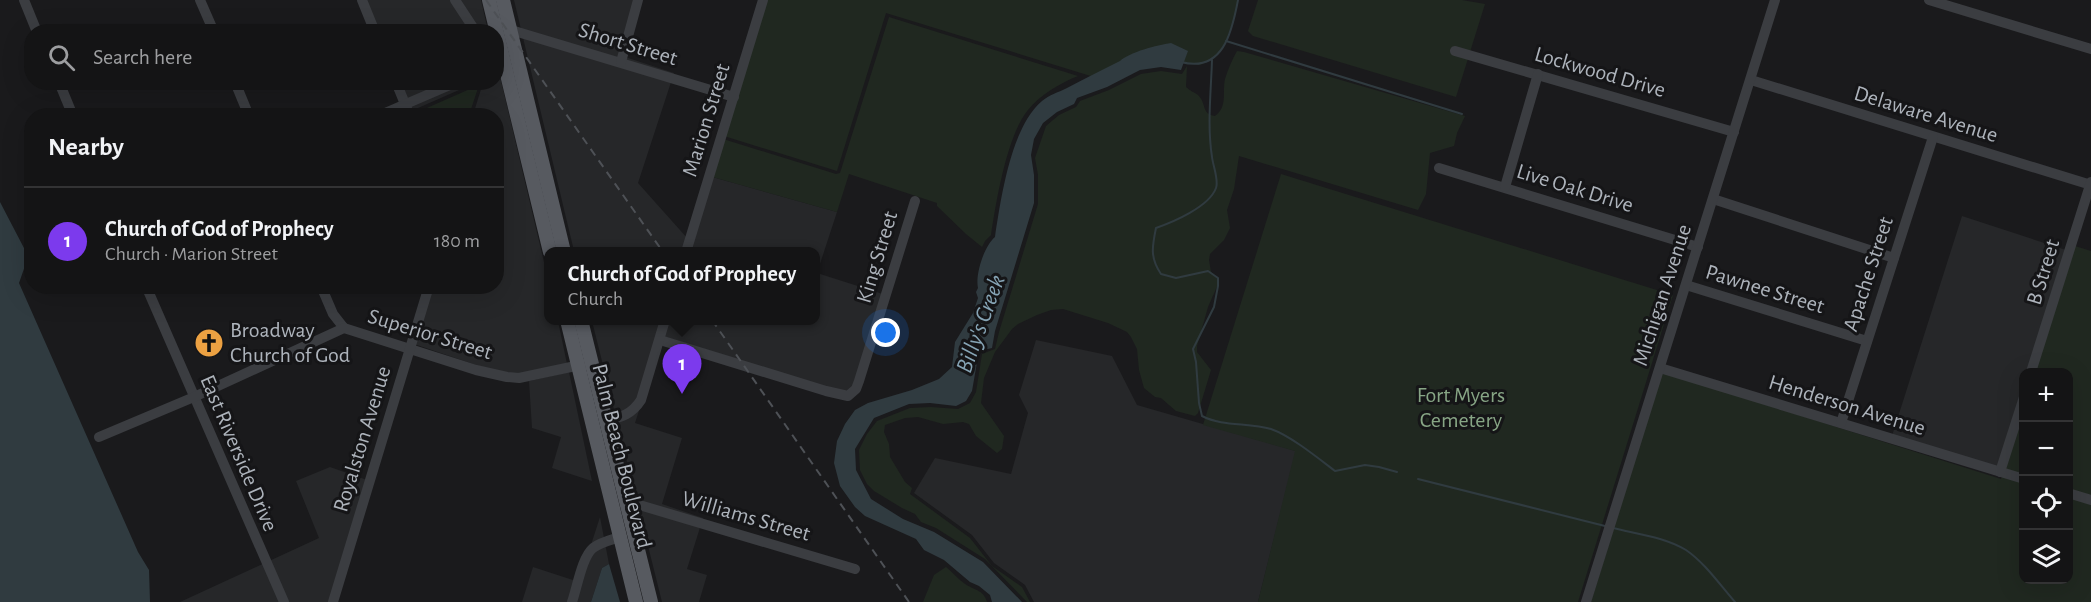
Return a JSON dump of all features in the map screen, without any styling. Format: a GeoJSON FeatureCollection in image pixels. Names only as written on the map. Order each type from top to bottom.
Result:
{"type":"FeatureCollection","features":[{"type":"Feature","properties":{"kind":"main road"},"geometry":{"type":"LineString","coordinates":[[489,0],[494,24]]}},
{"type":"Feature","properties":{"kind":"main road"},"geometry":{"type":"LineString","coordinates":[[503,0],[563,247]]}},
{"type":"Feature","properties":{"kind":"main road"},"geometry":{"type":"LineString","coordinates":[[504,66],[514,72],[530,135],[541,156]]}},
{"type":"Feature","properties":{"kind":"main road"},"geometry":{"type":"LineString","coordinates":[[504,76],[549,247]]}},
{"type":"Feature","properties":{"kind":"main road","name":"Palm Beach Boulevard"},"geometry":{"type":"LineString","coordinates":[[569,325],[606,421],[651,602]]}},
{"type":"Feature","properties":{"kind":"main road","name":"Palm Beach Boulevard"},"geometry":{"type":"LineString","coordinates":[[581,325],[584,364],[636,602]]}},
{"type":"Feature","properties":{"kind":"street"},"geometry":{"type":"LineString","coordinates":[[24,0],[34,24]]}},
{"type":"Feature","properties":{"kind":"street"},"geometry":{"type":"LineString","coordinates":[[200,0],[210,24]]}},
{"type":"Feature","properties":{"kind":"street"},"geometry":{"type":"LineString","coordinates":[[362,0],[372,24]]}},
{"type":"Feature","properties":{"kind":"street"},"geometry":{"type":"LineString","coordinates":[[455,0],[471,24]]}},
{"type":"Feature","properties":{"kind":"street"},"geometry":{"type":"LineString","coordinates":[[621,62],[638,0]]}},
{"type":"Feature","properties":{"kind":"street","name":"Marion Street"},"geometry":{"type":"LineString","coordinates":[[688,247],[763,0]]}},
{"type":"Feature","properties":{"kind":"street","name":"Michigan Avenue"},"geometry":{"type":"LineString","coordinates":[[1586,602],[1775,0]]}},
{"type":"Feature","properties":{"kind":"street"},"geometry":{"type":"LineString","coordinates":[[1929,0],[2091,49]]}},
{"type":"Feature","properties":{"kind":"street","name":"Short Street"},"geometry":{"type":"LineString","coordinates":[[511,30],[734,97]]}},
{"type":"Feature","properties":{"kind":"street","name":"Lockwood Drive"},"geometry":{"type":"LineString","coordinates":[[1455,51],[1734,132]]}},
{"type":"Feature","properties":{"kind":"street"},"geometry":{"type":"LineString","coordinates":[[1505,187],[1538,74]]}},
{"type":"Feature","properties":{"kind":"street","name":"Delaware Avenue"},"geometry":{"type":"LineString","coordinates":[[1750,80],[2091,184]]}},
{"type":"Feature","properties":{"kind":"street"},"geometry":{"type":"LineString","coordinates":[[62,90],[70,108]]}},
{"type":"Feature","properties":{"kind":"street"},"geometry":{"type":"LineString","coordinates":[[238,90],[246,108]]}},
{"type":"Feature","properties":{"kind":"street"},"geometry":{"type":"LineString","coordinates":[[399,90],[407,108]]}},
{"type":"Feature","properties":{"kind":"street"},"geometry":{"type":"LineString","coordinates":[[396,108],[438,90]]}},
{"type":"Feature","properties":{"kind":"street","name":"Apache Street"},"geometry":{"type":"LineString","coordinates":[[1841,423],[1933,137]]}},
{"type":"Feature","properties":{"kind":"street","name":"Live Oak Drive"},"geometry":{"type":"LineString","coordinates":[[1439,168],[1698,247]]}},
{"type":"Feature","properties":{"kind":"street","name":"B Street"},"geometry":{"type":"LineString","coordinates":[[2032,368],[2091,184]]}},
{"type":"Feature","properties":{"kind":"street"},"geometry":{"type":"LineString","coordinates":[[1713,199],[1894,258]]}},
{"type":"Feature","properties":{"kind":"street","name":"King Street"},"geometry":{"type":"LineString","coordinates":[[660,340],[826,392],[848,396],[859,381],[915,201]]}},
{"type":"Feature","properties":{"kind":"street","name":"Pawnee Street"},"geometry":{"type":"LineString","coordinates":[[1686,285],[1867,341]]}},
{"type":"Feature","properties":{"kind":"street","name":"East Riverside Drive"},"geometry":{"type":"LineString","coordinates":[[149,294],[284,602]]}},
{"type":"Feature","properties":{"kind":"street"},"geometry":{"type":"LineString","coordinates":[[324,294],[333,314],[344,328]]}},
{"type":"Feature","properties":{"kind":"street","name":"Royalston Avenue"},"geometry":{"type":"LineString","coordinates":[[333,602],[426,294]]}},
{"type":"Feature","properties":{"kind":"street"},"geometry":{"type":"LineString","coordinates":[[606,421],[627,416],[641,400],[664,325]]}},
{"type":"Feature","properties":{"kind":"street","name":"Superior Street"},"geometry":{"type":"LineString","coordinates":[[99,437],[194,397],[344,328],[507,377],[519,378],[584,364]]}},
{"type":"Feature","properties":{"kind":"street","name":"Henderson Avenue"},"geometry":{"type":"LineString","coordinates":[[1660,368],[2019,478]]}},
{"type":"Feature","properties":{"kind":"street"},"geometry":{"type":"LineString","coordinates":[[2000,472],[2019,413]]}},
{"type":"Feature","properties":{"kind":"street"},"geometry":{"type":"LineString","coordinates":[[2073,495],[2091,500]]}},
{"type":"Feature","properties":{"kind":"street","name":"Williams Street"},"geometry":{"type":"LineString","coordinates":[[626,501],[855,569]]}},
{"type":"Feature","properties":{"kind":"street"},"geometry":{"type":"LineString","coordinates":[[573,602],[590,550],[600,543],[620,537]]}},
{"type":"Feature","properties":{"kind":"shaded area"},"geometry":{"type":"Polygon","coordinates":[[[365,0],[481,0],[486,24],[375,24],[365,0]]]}},
{"type":"Feature","properties":{"kind":"shaded area"},"geometry":{"type":"Polygon","coordinates":[[[514,0],[640,0],[622,56],[674,73],[638,183],[688,239],[709,176],[837,212],[820,264],[820,247],[573,247],[514,0]]]}},
{"type":"Feature","properties":{"kind":"shaded area"},"geometry":{"type":"Polygon","coordinates":[[[403,90],[459,90],[418,108],[411,108],[403,90]]]}},
{"type":"Feature","properties":{"kind":"shaded area"},"geometry":{"type":"Polygon","coordinates":[[[481,90],[503,90],[544,262],[544,325],[559,325],[567,364],[522,373],[507,373],[414,344],[429,294],[504,294],[504,108],[475,108],[481,90]]]}},
{"type":"Feature","properties":{"kind":"shaded area"},"geometry":{"type":"Polygon","coordinates":[[[1962,216],[2069,251],[2032,368],[2019,368],[2019,410],[2000,472],[1891,439],[1962,216]]]}},
{"type":"Feature","properties":{"kind":"shaded area"},"geometry":{"type":"Polygon","coordinates":[[[820,274],[886,295],[853,396],[663,336],[635,423],[682,438],[662,504],[703,518],[687,569],[707,575],[699,602],[662,602],[593,325],[820,325],[820,274]]]}},
{"type":"Feature","properties":{"kind":"shaded area"},"geometry":{"type":"Polygon","coordinates":[[[1036,340],[1112,356],[1137,405],[1296,451],[1258,602],[1034,602],[1025,585],[994,563],[972,535],[914,493],[935,458],[1011,474],[1028,413],[1019,395],[1036,340]]]}},
{"type":"Feature","properties":{"kind":"shaded area"},"geometry":{"type":"Polygon","coordinates":[[[569,372],[592,481],[552,468],[561,437],[532,428],[529,381],[569,372]]]}},
{"type":"Feature","properties":{"kind":"shaded area"},"geometry":{"type":"Polygon","coordinates":[[[330,467],[370,481],[332,602],[180,602],[319,538],[296,481],[330,467]]]}},
{"type":"Feature","properties":{"kind":"shaded area"},"geometry":{"type":"Polygon","coordinates":[[[600,517],[609,564],[602,568],[591,602],[522,602],[533,567],[579,582],[600,517]]]}},
{"type":"Feature","properties":{"kind":"green space"},"geometry":{"type":"Polygon","coordinates":[[[766,0],[1238,0],[1235,16],[1223,49],[1212,60],[1200,65],[1161,59],[1107,81],[886,13],[837,171],[724,136],[766,0]]]}},
{"type":"Feature","properties":{"kind":"green space"},"geometry":{"type":"Polygon","coordinates":[[[1258,0],[1462,0],[1485,4],[1456,97],[1253,36],[1248,31],[1258,0]]]}},
{"type":"Feature","properties":{"kind":"green space"},"geometry":{"type":"Polygon","coordinates":[[[889,17],[1078,76],[1044,94],[1028,110],[1021,121],[1008,152],[991,235],[982,247],[937,206],[937,203],[849,174],[837,212],[709,176],[723,139],[836,174],[840,173],[889,17]]]}},
{"type":"Feature","properties":{"kind":"green space"},"geometry":{"type":"Polygon","coordinates":[[[1237,51],[1465,116],[1466,114],[1454,146],[1430,153],[1426,194],[1418,210],[1239,156],[1234,189],[1227,210],[1230,228],[1224,240],[1210,254],[1211,272],[1219,282],[1208,307],[1197,352],[1211,370],[1198,413],[1195,416],[1176,411],[1161,398],[1155,397],[1144,388],[1137,349],[1127,332],[1108,323],[1063,309],[1051,310],[1018,324],[995,352],[984,378],[981,403],[1004,436],[1002,449],[997,453],[976,436],[969,424],[963,422],[943,424],[918,417],[905,418],[885,425],[884,432],[889,444],[890,457],[905,482],[912,488],[910,494],[970,538],[992,566],[1022,587],[1030,602],[1027,602],[985,559],[936,528],[921,522],[915,514],[874,491],[867,484],[860,470],[859,450],[877,421],[910,408],[958,409],[970,403],[976,392],[982,354],[995,349],[1038,204],[1038,175],[1035,158],[1046,126],[1059,115],[1076,107],[1080,101],[1141,74],[1161,71],[1182,74],[1187,66],[1186,87],[1201,98],[1208,113],[1215,116],[1222,108],[1225,79],[1237,51]]]}},
{"type":"Feature","properties":{"kind":"green space"},"geometry":{"type":"Polygon","coordinates":[[[468,90],[477,90],[471,108],[427,108],[468,90]]]}},
{"type":"Feature","properties":{"kind":"green space","name":"Fort Myers Cemetery"},"geometry":{"type":"Polygon","coordinates":[[[1281,174],[1673,295],[1578,602],[1258,602],[1295,451],[1203,425],[1281,174]]]}},
{"type":"Feature","properties":{"kind":"green space"},"geometry":{"type":"Polygon","coordinates":[[[2075,246],[2091,251],[2091,602],[1591,602],[1662,372],[2001,479],[2019,422],[2019,584],[2073,584],[2073,368],[2036,368],[2075,246]]]}},
{"type":"Feature","properties":{"kind":"green space"},"geometry":{"type":"Polygon","coordinates":[[[946,567],[965,584],[981,593],[987,602],[923,602],[934,575],[946,567]]]}},
{"type":"Feature","properties":{"kind":"water"},"geometry":{"type":"Polygon","coordinates":[[[1171,43],[1188,51],[1181,70],[1161,67],[1140,70],[1107,87],[1077,98],[1074,104],[1057,112],[1043,123],[1034,139],[1031,155],[1034,203],[995,331],[992,348],[979,351],[972,391],[966,401],[956,406],[930,403],[909,404],[874,418],[855,449],[856,470],[871,499],[903,519],[934,532],[983,562],[1022,602],[992,602],[990,595],[944,560],[924,550],[916,539],[865,516],[855,507],[840,486],[834,463],[837,441],[855,410],[868,403],[939,379],[952,367],[955,342],[973,313],[978,298],[976,292],[979,269],[987,247],[995,237],[1009,164],[1022,128],[1031,113],[1048,97],[1130,55],[1171,43]]]}},
{"type":"Feature","properties":{"kind":"water"},"geometry":{"type":"Polygon","coordinates":[[[0,202],[24,248],[24,269],[19,283],[138,552],[149,570],[150,602],[0,602],[0,202]]]}},
{"type":"Feature","properties":{"kind":"water"},"geometry":{"type":"Polygon","coordinates":[[[609,564],[620,602],[591,602],[602,568],[609,564]]]}},
{"type":"Feature","properties":{"kind":"waterway","name":"Billy's Creek"},"geometry":{"type":"LineString","coordinates":[[1181,62],[1195,64],[1216,56],[1228,37],[1238,0]]}},
{"type":"Feature","properties":{"kind":"waterway"},"geometry":{"type":"LineString","coordinates":[[1226,41],[1462,114]]}},
{"type":"Feature","properties":{"kind":"waterway"},"geometry":{"type":"LineString","coordinates":[[1212,60],[1210,133],[1216,188],[1212,195],[1198,207],[1181,218],[1156,228],[1153,247],[1155,263],[1161,274],[1176,278],[1208,271],[1218,278],[1214,307],[1193,349],[1202,416],[1219,422],[1254,426],[1279,432],[1335,471],[1365,465],[1397,472]]}},
{"type":"Feature","properties":{"kind":"waterway"},"geometry":{"type":"LineString","coordinates":[[1418,479],[1605,526]]}},
{"type":"Feature","properties":{"kind":"waterway"},"geometry":{"type":"LineString","coordinates":[[1613,528],[1660,539],[1686,550],[1706,568],[1735,602]]}},
{"type":"Feature","properties":{"kind":"railway"},"geometry":{"type":"LineString","coordinates":[[486,0],[503,24]]}},
{"type":"Feature","properties":{"kind":"railway"},"geometry":{"type":"LineString","coordinates":[[504,26],[659,247]]}},
{"type":"Feature","properties":{"kind":"railway"},"geometry":{"type":"LineString","coordinates":[[715,325],[909,602]]}},
{"type":"Feature","properties":{"kind":"place","name":"Broadway Church of God"},"geometry":{"type":"Point","coordinates":[209,343]}},
{"type":"Feature","properties":{"kind":"place","name":"Church of God of Prophecy"},"geometry":{"type":"Point","coordinates":[682,394]}}]}
